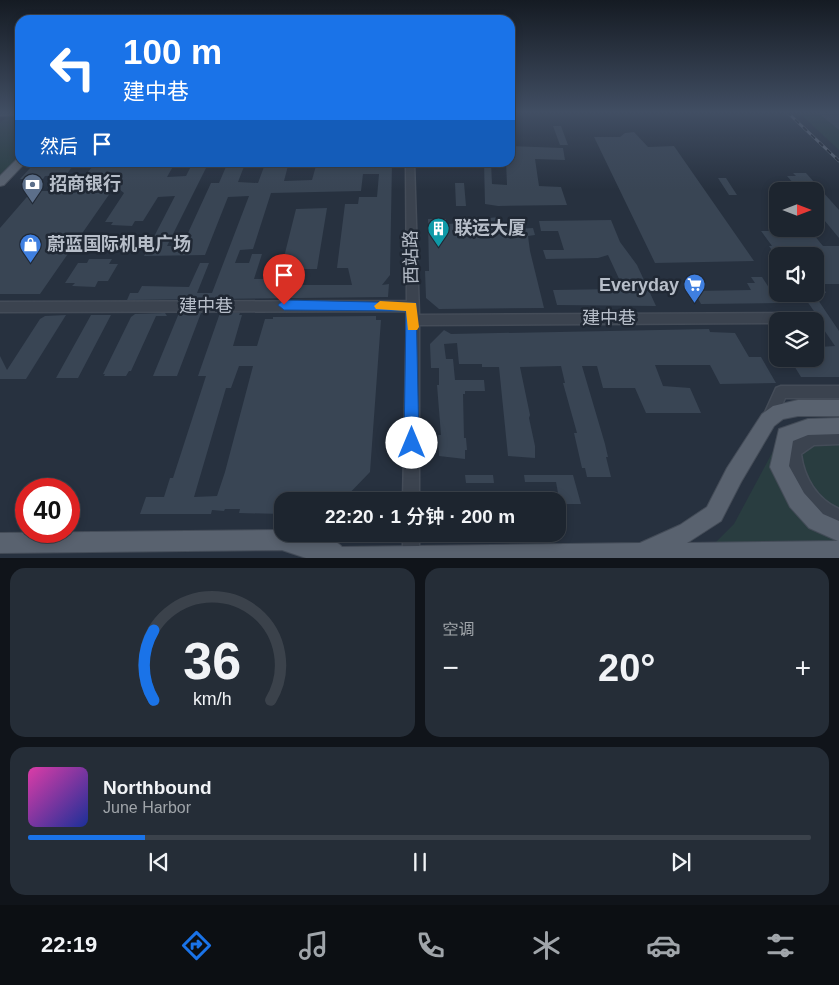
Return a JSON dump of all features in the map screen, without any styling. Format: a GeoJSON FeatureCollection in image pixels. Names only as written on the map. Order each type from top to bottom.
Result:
{"type":"FeatureCollection","features":[{"type":"Feature","properties":{"kind":"main road"},"geometry":{"type":"LineString","coordinates":[[0,183],[15,167]]}},
{"type":"Feature","properties":{"kind":"main road"},"geometry":{"type":"LineString","coordinates":[[641,554],[687,532],[714,514],[734,475],[768,420],[779,412],[798,408],[839,408]]}},
{"type":"Feature","properties":{"kind":"main road"},"geometry":{"type":"LineString","coordinates":[[839,426],[808,426],[785,435],[779,467],[797,500],[816,521],[839,531]]}},
{"type":"Feature","properties":{"kind":"main road"},"geometry":{"type":"LineString","coordinates":[[0,543],[282,540],[350,556]]}},
{"type":"Feature","properties":{"kind":"main road"},"geometry":{"type":"LineString","coordinates":[[316,558],[411,555],[839,551]]}},
{"type":"Feature","properties":{"kind":"street","name":"西站路"},"geometry":{"type":"LineString","coordinates":[[410,167],[413,320],[411,492]]}},
{"type":"Feature","properties":{"kind":"street","name":"建中巷"},"geometry":{"type":"LineString","coordinates":[[0,307],[412,306]]}},
{"type":"Feature","properties":{"kind":"street","name":"建中巷"},"geometry":{"type":"LineString","coordinates":[[413,320],[769,318]]}},
{"type":"Feature","properties":{"kind":"street"},"geometry":{"type":"LineString","coordinates":[[768,420],[781,392],[839,392]]}},
{"type":"Feature","properties":{"kind":"street"},"geometry":{"type":"LineString","coordinates":[[839,437],[802,441],[793,451],[794,468],[805,491],[826,513],[839,518]]}},
{"type":"Feature","properties":{"kind":"street"},"geometry":{"type":"LineString","coordinates":[[411,542],[411,555]]}},
{"type":"Feature","properties":{"kind":"green space"},"geometry":{"type":"Polygon","coordinates":[[[0,138],[15,138],[15,160],[0,175],[0,138]]]}},
{"type":"Feature","properties":{"kind":"green space"},"geometry":{"type":"Polygon","coordinates":[[[826,138],[839,138],[839,150],[826,138]]]}},
{"type":"Feature","properties":{"kind":"green space"},"geometry":{"type":"Polygon","coordinates":[[[780,438],[839,542],[713,545],[734,524],[780,438]]]}},
{"type":"Feature","properties":{"kind":"green space"},"geometry":{"type":"Polygon","coordinates":[[[820,442],[839,442],[839,511],[812,491],[801,474],[803,451],[820,442]]]}},
{"type":"Feature","properties":{"kind":"building"},"geometry":{"type":"Polygon","coordinates":[[[557,138],[565,138],[568,145],[560,145],[557,138]]]}},
{"type":"Feature","properties":{"kind":"building"},"geometry":{"type":"Polygon","coordinates":[[[595,138],[640,138],[648,147],[674,146],[754,261],[655,263],[595,138]]]}},
{"type":"Feature","properties":{"kind":"building"},"geometry":{"type":"Polygon","coordinates":[[[515,146],[563,148],[565,160],[535,159],[539,186],[561,187],[567,205],[498,206],[485,204],[484,167],[491,167],[492,184],[507,185],[506,167],[515,167],[515,146]]]}},
{"type":"Feature","properties":{"kind":"building"},"geometry":{"type":"Polygon","coordinates":[[[31,167],[72,167],[66,175],[45,176],[43,179],[20,179],[31,167]]]}},
{"type":"Feature","properties":{"kind":"building"},"geometry":{"type":"Polygon","coordinates":[[[92,167],[173,167],[167,177],[186,176],[190,167],[206,167],[167,246],[182,246],[211,183],[219,183],[226,167],[244,167],[238,182],[258,183],[264,167],[288,167],[284,181],[312,180],[316,167],[392,167],[390,275],[382,285],[389,284],[388,297],[127,300],[130,293],[138,293],[142,286],[189,287],[200,263],[209,263],[197,293],[212,293],[249,196],[228,197],[205,255],[144,256],[175,196],[158,197],[143,221],[135,221],[132,226],[111,225],[113,222],[105,222],[124,193],[115,186],[40,294],[0,294],[0,228],[32,191],[91,191],[101,177],[84,177],[92,167]],[[363,174],[361,191],[271,193],[253,249],[240,250],[235,263],[249,263],[252,254],[262,254],[254,279],[273,279],[271,286],[285,285],[291,261],[283,261],[296,209],[327,208],[317,269],[296,269],[294,285],[352,285],[348,268],[337,268],[345,204],[358,204],[359,197],[377,197],[379,174],[363,174]]]}},
{"type":"Feature","properties":{"kind":"building"},"geometry":{"type":"Polygon","coordinates":[[[793,173],[806,173],[814,182],[792,182],[787,176],[796,176],[793,173]]]}},
{"type":"Feature","properties":{"kind":"building"},"geometry":{"type":"Polygon","coordinates":[[[718,178],[726,178],[737,195],[729,195],[718,178]]]}},
{"type":"Feature","properties":{"kind":"building"},"geometry":{"type":"Polygon","coordinates":[[[455,183],[464,183],[466,206],[456,206],[455,183]]]}},
{"type":"Feature","properties":{"kind":"building"},"geometry":{"type":"Polygon","coordinates":[[[824,193],[839,210],[839,238],[824,220],[824,193]]]}},
{"type":"Feature","properties":{"kind":"building"},"geometry":{"type":"Polygon","coordinates":[[[500,217],[501,221],[509,221],[511,226],[515,226],[516,229],[533,228],[535,235],[528,236],[530,251],[544,308],[439,309],[426,298],[425,271],[429,271],[428,219],[446,219],[446,224],[490,222],[489,218],[500,217]]]}},
{"type":"Feature","properties":{"kind":"building"},"geometry":{"type":"Polygon","coordinates":[[[611,220],[620,242],[637,265],[656,306],[557,305],[553,290],[618,289],[616,283],[621,283],[608,255],[598,258],[546,259],[543,250],[564,250],[558,231],[541,231],[539,221],[611,220]]]}},
{"type":"Feature","properties":{"kind":"building"},"geometry":{"type":"Polygon","coordinates":[[[761,231],[769,231],[769,238],[816,238],[823,246],[839,246],[839,284],[824,284],[824,247],[770,247],[772,246],[761,231]]]}},
{"type":"Feature","properties":{"kind":"building"},"geometry":{"type":"Polygon","coordinates":[[[89,259],[112,259],[109,264],[118,264],[108,281],[98,281],[95,287],[72,286],[75,283],[65,283],[78,263],[87,263],[89,259]]]}},
{"type":"Feature","properties":{"kind":"building"},"geometry":{"type":"Polygon","coordinates":[[[751,277],[762,277],[769,288],[769,302],[779,303],[701,304],[694,291],[751,290],[747,283],[755,283],[751,277]]]}},
{"type":"Feature","properties":{"kind":"building"},"geometry":{"type":"Polygon","coordinates":[[[808,302],[819,302],[839,331],[839,377],[801,377],[795,367],[824,367],[824,347],[835,346],[824,330],[824,312],[815,312],[808,302]]]}},
{"type":"Feature","properties":{"kind":"building"},"geometry":{"type":"Polygon","coordinates":[[[165,313],[167,316],[156,316],[131,371],[126,376],[104,376],[105,374],[103,374],[131,317],[135,314],[165,313]]]}},
{"type":"Feature","properties":{"kind":"building"},"geometry":{"type":"Polygon","coordinates":[[[179,313],[201,313],[177,376],[153,376],[179,313]]]}},
{"type":"Feature","properties":{"kind":"building"},"geometry":{"type":"Polygon","coordinates":[[[220,313],[240,313],[239,315],[242,315],[233,346],[257,346],[265,319],[273,319],[273,317],[376,316],[376,320],[381,320],[370,472],[351,492],[274,492],[274,514],[239,513],[240,509],[225,509],[224,511],[212,510],[211,514],[140,514],[146,497],[164,497],[170,478],[173,478],[206,376],[198,376],[220,313]],[[239,366],[231,388],[226,388],[194,497],[217,496],[253,366],[239,366]]]}},
{"type":"Feature","properties":{"kind":"building"},"geometry":{"type":"Polygon","coordinates":[[[66,315],[26,379],[0,379],[0,356],[7,370],[40,319],[45,316],[66,315]]]}},
{"type":"Feature","properties":{"kind":"building"},"geometry":{"type":"Polygon","coordinates":[[[91,315],[111,315],[78,378],[56,378],[91,315]]]}},
{"type":"Feature","properties":{"kind":"building"},"geometry":{"type":"Polygon","coordinates":[[[709,329],[710,332],[735,333],[749,357],[761,357],[776,383],[720,384],[710,365],[655,365],[663,386],[690,388],[701,413],[646,413],[635,388],[603,388],[597,366],[582,366],[605,444],[611,477],[587,477],[585,468],[582,468],[574,433],[577,433],[563,383],[565,383],[561,366],[520,367],[530,415],[535,458],[508,456],[499,367],[482,367],[482,364],[459,364],[457,343],[444,344],[446,359],[453,359],[455,380],[484,380],[485,391],[465,391],[465,394],[463,394],[464,438],[466,438],[467,450],[465,450],[465,459],[439,456],[438,435],[441,435],[437,385],[439,385],[439,368],[431,368],[430,344],[444,330],[451,334],[709,329]]]}},
{"type":"Feature","properties":{"kind":"building"},"geometry":{"type":"Polygon","coordinates":[[[465,475],[493,475],[494,483],[466,483],[465,475]]]}},
{"type":"Feature","properties":{"kind":"building"},"geometry":{"type":"Polygon","coordinates":[[[524,475],[573,475],[581,504],[566,504],[566,492],[558,492],[556,482],[525,482],[524,475]]]}},
{"type":"Feature","properties":{"kind":"railway"},"geometry":{"type":"LineString","coordinates":[[815,138],[839,161]]}},
{"type":"Feature","properties":{"kind":"slow traffic"},"geometry":{"type":"LineString","coordinates":[[380,306],[412,306],[413,327]]}},
{"type":"Feature","properties":{"kind":"place","name":"招商银行"},"geometry":{"type":"Point","coordinates":[33,203]}},
{"type":"Feature","properties":{"kind":"place","name":"联运大厦"},"geometry":{"type":"Point","coordinates":[438,247]}},
{"type":"Feature","properties":{"kind":"place","name":"蔚蓝国际机电广场"},"geometry":{"type":"Point","coordinates":[31,263]}},
{"type":"Feature","properties":{"kind":"place","name":"Everyday"},"geometry":{"type":"Point","coordinates":[695,304]}},
{"type":"Feature","properties":{"kind":"route"},"geometry":{"type":"LineString","coordinates":[[284,305],[412,306],[412,443]]}}]}
